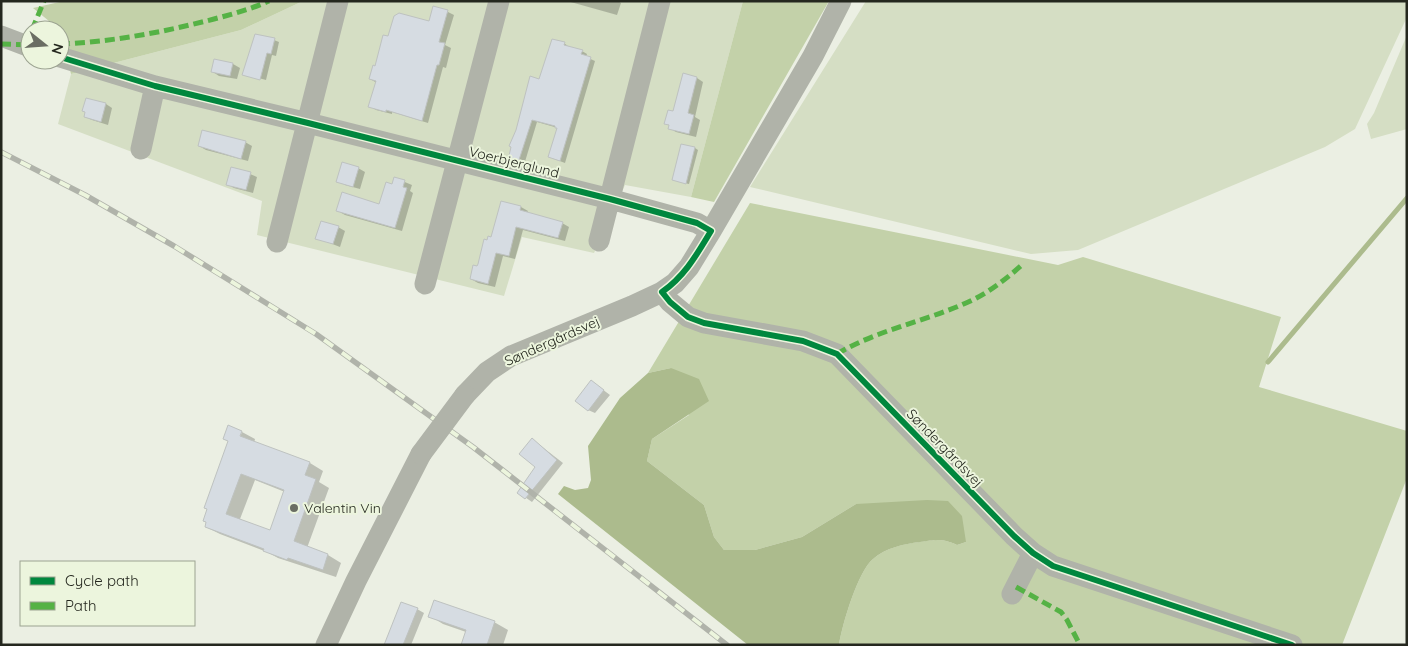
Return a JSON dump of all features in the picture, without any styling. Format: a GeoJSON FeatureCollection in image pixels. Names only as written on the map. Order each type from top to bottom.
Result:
{"type":"FeatureCollection","features":[{"type":"Feature","properties":{"kind":"street"},"geometry":{"type":"LineString","coordinates":[[277,242],[338,1]]}},
{"type":"Feature","properties":{"kind":"street","name":"Voerbjerglund"},"geometry":{"type":"LineString","coordinates":[[425,284],[499,1]]}},
{"type":"Feature","properties":{"kind":"street"},"geometry":{"type":"LineString","coordinates":[[599,241],[660,1]]}},
{"type":"Feature","properties":{"kind":"street","name":"Søndergårdsvej"},"geometry":{"type":"LineString","coordinates":[[326,645],[356,581],[421,454],[465,395],[487,372],[511,356],[662,292],[675,283],[689,267],[712,231],[813,56],[841,1]]}},
{"type":"Feature","properties":{"kind":"street"},"geometry":{"type":"LineString","coordinates":[[1,36],[20,43]]}},
{"type":"Feature","properties":{"kind":"street","name":"Voerbjerglund"},"geometry":{"type":"LineString","coordinates":[[70,59],[155,86],[610,199],[697,223],[712,231]]}},
{"type":"Feature","properties":{"kind":"street"},"geometry":{"type":"LineString","coordinates":[[141,148],[155,86]]}},
{"type":"Feature","properties":{"kind":"street","name":"Søndergårdsvej"},"geometry":{"type":"LineString","coordinates":[[662,292],[670,302],[688,317],[704,324],[803,341],[836,354],[1032,553],[1053,566],[1292,645]]}},
{"type":"Feature","properties":{"kind":"street"},"geometry":{"type":"LineString","coordinates":[[1012,594],[1032,553]]}},
{"type":"Feature","properties":{"kind":"shaded area"},"geometry":{"type":"Polygon","coordinates":[[[64,1],[303,1],[241,30],[71,74],[70,20],[48,20],[33,8],[64,1]]]}},
{"type":"Feature","properties":{"kind":"shaded area"},"geometry":{"type":"Polygon","coordinates":[[[303,1],[743,1],[691,197],[625,185],[594,253],[522,237],[504,296],[257,235],[262,201],[58,124],[71,74],[241,30],[303,1]]]}},
{"type":"Feature","properties":{"kind":"shaded area"},"geometry":{"type":"Polygon","coordinates":[[[743,1],[829,1],[714,202],[691,197],[743,1]]]}},
{"type":"Feature","properties":{"kind":"shaded area"},"geometry":{"type":"Polygon","coordinates":[[[866,1],[1407,1],[1407,17],[1355,129],[1325,147],[1078,250],[1031,254],[750,187],[866,1]]]}},
{"type":"Feature","properties":{"kind":"shaded area"},"geometry":{"type":"Polygon","coordinates":[[[1407,35],[1407,129],[1371,139],[1367,124],[1374,113],[1407,35]]]}},
{"type":"Feature","properties":{"kind":"shaded area"},"geometry":{"type":"Polygon","coordinates":[[[750,203],[1058,265],[1083,257],[1281,317],[1259,387],[1407,431],[1407,478],[1342,645],[839,645],[843,625],[856,586],[867,565],[873,559],[889,549],[907,544],[934,540],[947,541],[957,545],[966,542],[856,504],[802,537],[755,550],[724,550],[714,537],[704,505],[647,461],[652,439],[689,415],[671,368],[648,373],[750,203]]]}},
{"type":"Feature","properties":{"kind":"shaded area"},"geometry":{"type":"Polygon","coordinates":[[[671,368],[699,379],[709,401],[652,439],[647,461],[704,505],[714,537],[724,550],[755,550],[802,537],[856,504],[927,500],[948,501],[962,516],[966,542],[957,545],[947,541],[935,540],[908,544],[889,549],[873,559],[867,565],[856,586],[843,625],[839,645],[748,645],[558,494],[564,486],[575,490],[588,488],[591,480],[588,446],[620,398],[648,373],[671,368]]]}},
{"type":"Feature","properties":{"kind":"building"},"geometry":{"type":"Polygon","coordinates":[[[433,6],[448,10],[439,42],[445,43],[422,121],[386,110],[386,112],[368,107],[376,81],[369,79],[373,65],[375,66],[383,35],[388,36],[394,16],[399,13],[429,21],[433,6]]]}},
{"type":"Feature","properties":{"kind":"building"},"geometry":{"type":"Polygon","coordinates":[[[255,34],[275,38],[271,54],[267,53],[260,80],[242,75],[255,34]]]}},
{"type":"Feature","properties":{"kind":"building"},"geometry":{"type":"Polygon","coordinates":[[[552,39],[565,42],[564,45],[583,50],[581,54],[591,57],[560,161],[548,157],[557,128],[532,120],[518,163],[508,160],[511,147],[509,146],[516,130],[530,76],[539,79],[552,39]]]}},
{"type":"Feature","properties":{"kind":"building"},"geometry":{"type":"Polygon","coordinates":[[[214,59],[233,63],[230,76],[211,72],[214,59]]]}},
{"type":"Feature","properties":{"kind":"building"},"geometry":{"type":"Polygon","coordinates":[[[683,73],[697,77],[688,113],[694,115],[689,134],[668,129],[669,125],[664,124],[668,110],[673,111],[683,73]]]}},
{"type":"Feature","properties":{"kind":"building"},"geometry":{"type":"Polygon","coordinates":[[[86,98],[106,103],[101,122],[84,117],[85,112],[82,111],[86,98]]]}},
{"type":"Feature","properties":{"kind":"building"},"geometry":{"type":"Polygon","coordinates":[[[202,130],[246,141],[241,159],[198,146],[202,130]]]}},
{"type":"Feature","properties":{"kind":"building"},"geometry":{"type":"Polygon","coordinates":[[[681,144],[695,147],[686,184],[672,180],[681,144]]]}},
{"type":"Feature","properties":{"kind":"building"},"geometry":{"type":"Polygon","coordinates":[[[342,162],[359,167],[353,187],[336,182],[342,162]]]}},
{"type":"Feature","properties":{"kind":"building"},"geometry":{"type":"Polygon","coordinates":[[[231,167],[251,172],[246,190],[226,185],[231,167]]]}},
{"type":"Feature","properties":{"kind":"building"},"geometry":{"type":"Polygon","coordinates":[[[394,177],[405,180],[403,187],[407,188],[395,228],[336,211],[342,192],[379,204],[386,182],[392,184],[394,177]]]}},
{"type":"Feature","properties":{"kind":"building"},"geometry":{"type":"Polygon","coordinates":[[[501,201],[521,206],[520,210],[563,222],[558,238],[516,227],[509,256],[496,253],[488,284],[470,279],[473,265],[477,266],[478,264],[484,239],[487,240],[488,236],[491,237],[501,201]]]}},
{"type":"Feature","properties":{"kind":"building"},"geometry":{"type":"Polygon","coordinates":[[[321,221],[339,226],[333,244],[315,239],[321,221]]]}},
{"type":"Feature","properties":{"kind":"building"},"geometry":{"type":"Polygon","coordinates":[[[591,380],[604,390],[588,411],[575,401],[591,380]]]}},
{"type":"Feature","properties":{"kind":"building"},"geometry":{"type":"Polygon","coordinates":[[[228,425],[242,431],[240,436],[310,462],[305,475],[316,479],[294,541],[328,554],[323,570],[288,558],[287,560],[263,551],[264,549],[205,527],[206,522],[203,521],[207,509],[204,508],[228,441],[223,439],[228,425]],[[241,474],[226,514],[270,530],[284,490],[241,474]]]}},
{"type":"Feature","properties":{"kind":"building"},"geometry":{"type":"Polygon","coordinates":[[[532,438],[557,460],[525,499],[517,493],[535,467],[519,454],[532,438]]]}},
{"type":"Feature","properties":{"kind":"building"},"geometry":{"type":"Polygon","coordinates":[[[434,600],[495,621],[487,645],[461,645],[466,630],[428,617],[434,600]]]}},
{"type":"Feature","properties":{"kind":"building"},"geometry":{"type":"Polygon","coordinates":[[[401,602],[418,608],[403,645],[384,645],[401,602]]]}},
{"type":"Feature","properties":{"kind":"waterway"},"geometry":{"type":"LineString","coordinates":[[1268,362],[1407,198]]}},
{"type":"Feature","properties":{"kind":"railway"},"geometry":{"type":"LineString","coordinates":[[1,152],[85,195],[174,246],[316,334],[473,447],[727,645]]}},
{"type":"Feature","properties":{"kind":"marked path"},"geometry":{"type":"LineString","coordinates":[[36,20],[44,1]]}},
{"type":"Feature","properties":{"kind":"marked path"},"geometry":{"type":"LineString","coordinates":[[70,43],[118,39],[195,24],[249,9],[269,1]]}},
{"type":"Feature","properties":{"kind":"marked path"},"geometry":{"type":"LineString","coordinates":[[1,44],[20,45]]}},
{"type":"Feature","properties":{"kind":"marked path"},"geometry":{"type":"LineString","coordinates":[[837,354],[884,332],[950,310],[974,299],[996,286],[1023,264]]}},
{"type":"Feature","properties":{"kind":"marked path"},"geometry":{"type":"LineString","coordinates":[[1016,587],[1061,612],[1080,645]]}},
{"type":"Feature","properties":{"kind":"cycle path"},"geometry":{"type":"LineString","coordinates":[[70,60],[155,86],[610,199],[697,223],[711,231],[684,272],[662,292],[670,302],[688,317],[704,323],[803,341],[837,354],[1014,536],[1033,553],[1053,566],[1292,645]]}},
{"type":"Feature","properties":{"kind":"place","name":"Valentin Vin"},"geometry":{"type":"Point","coordinates":[294,508]}}]}
